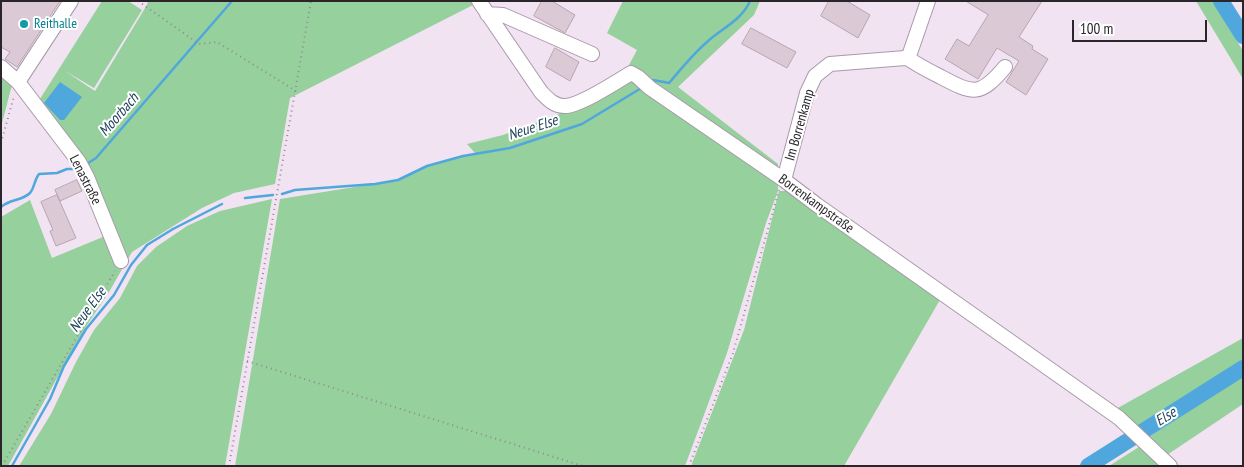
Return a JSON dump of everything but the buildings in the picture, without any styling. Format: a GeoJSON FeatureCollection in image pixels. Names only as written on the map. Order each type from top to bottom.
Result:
{"type":"FeatureCollection","features":[{"type":"Feature","properties":{"kind":"street"},"geometry":{"type":"LineString","coordinates":[[18,82],[71,1]]}},
{"type":"Feature","properties":{"kind":"street","name":"Borrenkampstraße"},"geometry":{"type":"LineString","coordinates":[[479,1],[541,92],[551,102],[565,106],[581,101],[631,73],[1119,418],[1170,466]]}},
{"type":"Feature","properties":{"kind":"street"},"geometry":{"type":"LineString","coordinates":[[928,1],[909,56],[906,57],[915,64],[966,90],[986,86],[1005,67]]}},
{"type":"Feature","properties":{"kind":"street"},"geometry":{"type":"LineString","coordinates":[[488,14],[503,15],[592,54]]}},
{"type":"Feature","properties":{"kind":"street","name":"Im Borrenkamp"},"geometry":{"type":"LineString","coordinates":[[784,180],[807,93],[815,76],[830,64],[906,57]]}},
{"type":"Feature","properties":{"kind":"street","name":"Lenastraße"},"geometry":{"type":"LineString","coordinates":[[1,67],[18,82],[79,162],[122,261]]}},
{"type":"Feature","properties":{"kind":"path"},"geometry":{"type":"LineString","coordinates":[[138,1],[199,44],[217,42],[296,91]]}},
{"type":"Feature","properties":{"kind":"path"},"geometry":{"type":"LineString","coordinates":[[229,466],[311,1]]}},
{"type":"Feature","properties":{"kind":"path"},"geometry":{"type":"LineString","coordinates":[[1,143],[18,82]]}},
{"type":"Feature","properties":{"kind":"path"},"geometry":{"type":"LineString","coordinates":[[689,466],[733,353],[778,191],[784,180]]}},
{"type":"Feature","properties":{"kind":"path"},"geometry":{"type":"LineString","coordinates":[[2,466],[122,261]]}},
{"type":"Feature","properties":{"kind":"path"},"geometry":{"type":"LineString","coordinates":[[247,361],[583,466]]}},
{"type":"Feature","properties":{"kind":"green space"},"geometry":{"type":"Polygon","coordinates":[[[102,1],[128,1],[142,10],[94,88],[65,71],[95,91],[148,3],[146,1],[477,1],[475,4],[290,98],[275,184],[234,193],[202,208],[132,252],[85,328],[8,466],[1,466],[1,217],[30,200],[52,258],[115,232],[38,102],[102,1]]]}},
{"type":"Feature","properties":{"kind":"green space"},"geometry":{"type":"Polygon","coordinates":[[[623,1],[760,1],[754,15],[678,87],[778,164],[778,191],[766,223],[727,353],[685,466],[235,466],[280,199],[398,180],[427,167],[475,153],[467,144],[503,135],[562,113],[635,74],[629,65],[637,50],[607,33],[623,1]]]}},
{"type":"Feature","properties":{"kind":"green space"},"geometry":{"type":"Polygon","coordinates":[[[1196,1],[1213,1],[1243,51],[1243,79],[1196,1]]]}},
{"type":"Feature","properties":{"kind":"green space"},"geometry":{"type":"Polygon","coordinates":[[[1,72],[12,85],[1,127],[1,72]]]}},
{"type":"Feature","properties":{"kind":"green space"},"geometry":{"type":"Polygon","coordinates":[[[779,191],[791,191],[941,298],[844,466],[691,466],[744,330],[779,191]]]}},
{"type":"Feature","properties":{"kind":"green space"},"geometry":{"type":"Polygon","coordinates":[[[272,199],[225,466],[19,466],[51,414],[94,330],[120,298],[137,266],[156,247],[187,226],[220,211],[272,199]]]}},
{"type":"Feature","properties":{"kind":"green space"},"geometry":{"type":"Polygon","coordinates":[[[1243,338],[1243,363],[1140,430],[1116,409],[1243,338]]]}},
{"type":"Feature","properties":{"kind":"green space"},"geometry":{"type":"Polygon","coordinates":[[[1243,375],[1243,404],[1167,455],[1149,437],[1243,375]]]}},
{"type":"Feature","properties":{"kind":"green space"},"geometry":{"type":"Polygon","coordinates":[[[1142,445],[1160,462],[1155,466],[1109,466],[1142,445]]]}},
{"type":"Feature","properties":{"kind":"water"},"geometry":{"type":"Polygon","coordinates":[[[60,82],[82,97],[64,120],[60,120],[44,103],[60,82]]]}},
{"type":"Feature","properties":{"kind":"waterway","name":"Moorbach"},"geometry":{"type":"LineString","coordinates":[[85,165],[96,158],[232,1]]}},
{"type":"Feature","properties":{"kind":"waterway","name":"Neue Else"},"geometry":{"type":"LineString","coordinates":[[649,82],[653,80],[669,83],[702,47],[742,14],[750,1]]}},
{"type":"Feature","properties":{"kind":"waterway","name":"Else"},"geometry":{"type":"LineString","coordinates":[[1221,1],[1243,36]]}},
{"type":"Feature","properties":{"kind":"waterway","name":"Neue Else"},"geometry":{"type":"LineString","coordinates":[[282,194],[295,190],[375,184],[398,180],[427,166],[463,156],[510,148],[582,124],[643,87]]}},
{"type":"Feature","properties":{"kind":"waterway","name":"Moorbach"},"geometry":{"type":"LineString","coordinates":[[1,207],[30,193],[39,174],[78,169]]}},
{"type":"Feature","properties":{"kind":"waterway","name":"Neue Else"},"geometry":{"type":"LineString","coordinates":[[245,198],[273,195]]}},
{"type":"Feature","properties":{"kind":"waterway","name":"Neue Else"},"geometry":{"type":"LineString","coordinates":[[12,466],[50,399],[64,366],[86,329],[114,295],[131,265],[147,245],[173,229],[222,204]]}},
{"type":"Feature","properties":{"kind":"waterway","name":"Else"},"geometry":{"type":"LineString","coordinates":[[1088,466],[1243,368]]}},
{"type":"Feature","properties":{"kind":"place","name":"Reithalle"},"geometry":{"type":"Point","coordinates":[24,24]}}]}
